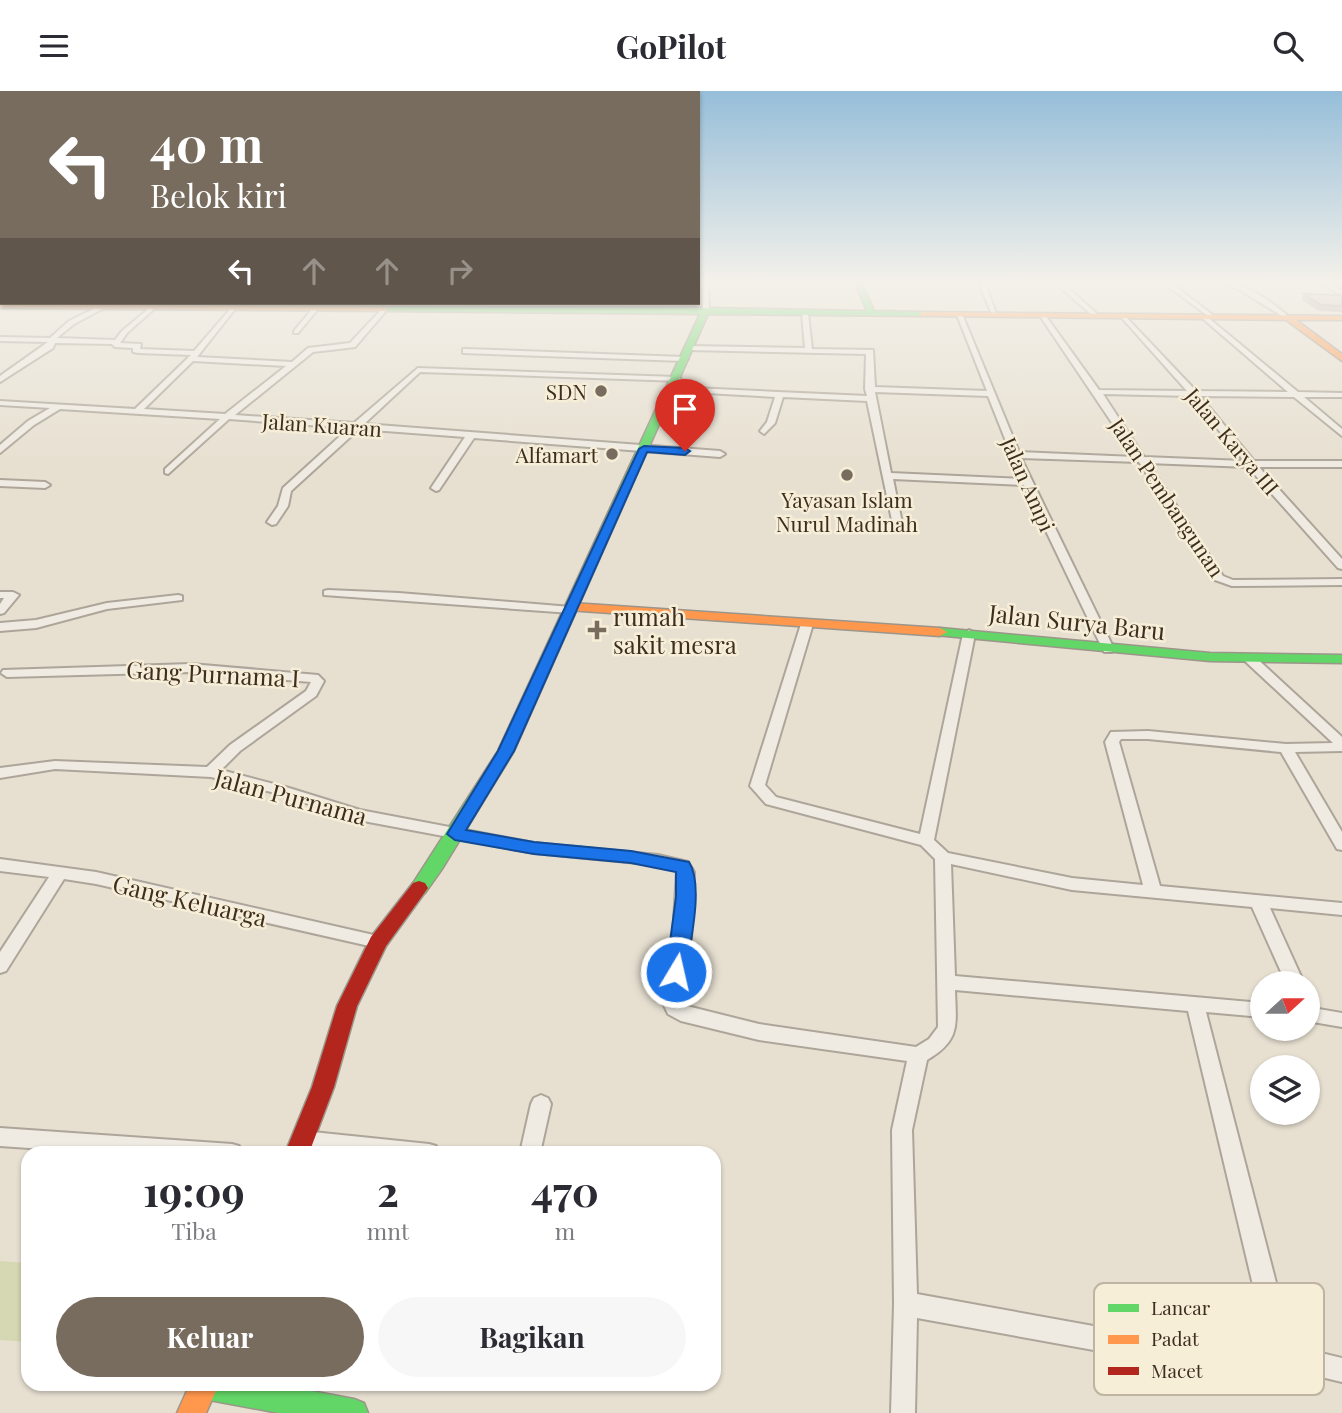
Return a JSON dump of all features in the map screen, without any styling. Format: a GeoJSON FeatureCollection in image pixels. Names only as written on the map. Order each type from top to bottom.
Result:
{"type":"FeatureCollection","features":[{"type":"Feature","properties":{"kind":"main road"},"geometry":{"type":"LineString","coordinates":[[299,1146],[323,1087],[347,1006],[378,942],[436,865],[506,751],[675,384],[691,343]]}},
{"type":"Feature","properties":{"kind":"main road"},"geometry":{"type":"LineString","coordinates":[[1322,343],[1342,358]]}},
{"type":"Feature","properties":{"kind":"main road","name":"Jalan Surya Baru"},"geometry":{"type":"LineString","coordinates":[[572,609],[969,633],[1108,649],[1250,659],[1342,659]]}},
{"type":"Feature","properties":{"kind":"main road"},"geometry":{"type":"LineString","coordinates":[[191,1413],[201,1391]]}},
{"type":"Feature","properties":{"kind":"main road"},"geometry":{"type":"LineString","coordinates":[[236,1391],[354,1413]]}},
{"type":"Feature","properties":{"kind":"street"},"geometry":{"type":"LineString","coordinates":[[0,380],[50,346],[51,343]]}},
{"type":"Feature","properties":{"kind":"street"},"geometry":{"type":"LineString","coordinates":[[116,343],[117,345],[138,346],[138,351],[294,364]]}},
{"type":"Feature","properties":{"kind":"street"},"geometry":{"type":"LineString","coordinates":[[137,411],[204,343]]}},
{"type":"Feature","properties":{"kind":"street"},"geometry":{"type":"LineString","coordinates":[[169,471],[226,417],[311,350],[354,343]]}},
{"type":"Feature","properties":{"kind":"street"},"geometry":{"type":"LineString","coordinates":[[808,343],[809,350]]}},
{"type":"Feature","properties":{"kind":"street","name":"Jalan Ampi"},"geometry":{"type":"LineString","coordinates":[[969,343],[1026,482],[1108,649]]}},
{"type":"Feature","properties":{"kind":"street","name":"Jalan Pembangunan"},"geometry":{"type":"LineString","coordinates":[[1062,343],[1223,581],[1342,582]]}},
{"type":"Feature","properties":{"kind":"street","name":"Jalan Karya III"},"geometry":{"type":"LineString","coordinates":[[1147,343],[1342,566]]}},
{"type":"Feature","properties":{"kind":"street"},"geometry":{"type":"LineString","coordinates":[[1238,343],[1342,433]]}},
{"type":"Feature","properties":{"kind":"street"},"geometry":{"type":"LineString","coordinates":[[456,371],[467,348],[686,353],[809,350],[870,352],[870,394],[897,523]]}},
{"type":"Feature","properties":{"kind":"street"},"geometry":{"type":"LineString","coordinates":[[272,522],[284,506],[286,490],[415,371],[675,384],[780,395],[992,394]]}},
{"type":"Feature","properties":{"kind":"street"},"geometry":{"type":"LineString","coordinates":[[1097,392],[1342,395]]}},
{"type":"Feature","properties":{"kind":"street"},"geometry":{"type":"LineString","coordinates":[[764,431],[771,423],[780,395]]}},
{"type":"Feature","properties":{"kind":"street","name":"Jalan Kuaran"},"geometry":{"type":"LineString","coordinates":[[0,403],[720,454]]}},
{"type":"Feature","properties":{"kind":"street"},"geometry":{"type":"LineString","coordinates":[[0,450],[31,423],[58,407]]}},
{"type":"Feature","properties":{"kind":"street"},"geometry":{"type":"LineString","coordinates":[[436,488],[471,435]]}},
{"type":"Feature","properties":{"kind":"street"},"geometry":{"type":"LineString","coordinates":[[1015,455],[1251,464],[1342,464]]}},
{"type":"Feature","properties":{"kind":"street"},"geometry":{"type":"LineString","coordinates":[[889,477],[1026,482]]}},
{"type":"Feature","properties":{"kind":"street"},"geometry":{"type":"LineString","coordinates":[[0,483],[44,485]]}},
{"type":"Feature","properties":{"kind":"street"},"geometry":{"type":"LineString","coordinates":[[328,593],[572,609]]}},
{"type":"Feature","properties":{"kind":"street"},"geometry":{"type":"LineString","coordinates":[[0,595],[13,595],[0,611]]}},
{"type":"Feature","properties":{"kind":"street"},"geometry":{"type":"LineString","coordinates":[[0,627],[36,624],[107,605],[178,598]]}},
{"type":"Feature","properties":{"kind":"street"},"geometry":{"type":"LineString","coordinates":[[807,624],[757,786],[771,801],[926,841],[943,857],[1072,884],[1342,909]]}},
{"type":"Feature","properties":{"kind":"street"},"geometry":{"type":"LineString","coordinates":[[926,841],[969,633]]}},
{"type":"Feature","properties":{"kind":"street"},"geometry":{"type":"LineString","coordinates":[[1250,659],[1342,746]]}},
{"type":"Feature","properties":{"kind":"street","name":"Gang Purnama I"},"geometry":{"type":"LineString","coordinates":[[7,673],[191,668],[313,678],[318,681],[311,693],[236,748],[211,772]]}},
{"type":"Feature","properties":{"kind":"street"},"geometry":{"type":"LineString","coordinates":[[1153,892],[1112,742],[1115,735],[1148,734],[1286,748],[1342,746]]}},
{"type":"Feature","properties":{"kind":"street"},"geometry":{"type":"LineString","coordinates":[[1286,748],[1342,845]]}},
{"type":"Feature","properties":{"kind":"street","name":"Jalan Purnama"},"geometry":{"type":"LineString","coordinates":[[0,773],[55,765],[211,772],[284,791],[358,815],[534,848],[631,857],[682,866],[686,872],[683,924],[669,997],[671,1006],[676,1011],[759,1032],[918,1055]]}},
{"type":"Feature","properties":{"kind":"street"},"geometry":{"type":"LineString","coordinates":[[903,1413],[906,1304],[902,1130],[918,1055],[936,1045],[947,1028],[943,857]]}},
{"type":"Feature","properties":{"kind":"street","name":"Gang Keluarga"},"geometry":{"type":"LineString","coordinates":[[0,865],[96,879],[378,942]]}},
{"type":"Feature","properties":{"kind":"street"},"geometry":{"type":"LineString","coordinates":[[0,966],[60,873]]}},
{"type":"Feature","properties":{"kind":"street"},"geometry":{"type":"LineString","coordinates":[[1259,902],[1290,971]]}},
{"type":"Feature","properties":{"kind":"street"},"geometry":{"type":"LineString","coordinates":[[945,982],[1250,1009]]}},
{"type":"Feature","properties":{"kind":"street"},"geometry":{"type":"LineString","coordinates":[[1195,1003],[1265,1283]]}},
{"type":"Feature","properties":{"kind":"street"},"geometry":{"type":"LineString","coordinates":[[1320,1015],[1342,1020]]}},
{"type":"Feature","properties":{"kind":"street"},"geometry":{"type":"LineString","coordinates":[[532,1146],[541,1104]]}},
{"type":"Feature","properties":{"kind":"street"},"geometry":{"type":"LineString","coordinates":[[0,1136],[136,1146]]}},
{"type":"Feature","properties":{"kind":"street"},"geometry":{"type":"LineString","coordinates":[[906,1304],[1094,1338]]}},
{"type":"Feature","properties":{"kind":"street"},"geometry":{"type":"LineString","coordinates":[[1324,1366],[1342,1370]]}},
{"type":"Feature","properties":{"kind":"green space"},"geometry":{"type":"Polygon","coordinates":[[[0,1261],[21,1262],[21,1342],[0,1340],[0,1261]]]}},
{"type":"Feature","properties":{"kind":"traffic: fast"},"geometry":{"type":"LineString","coordinates":[[419,888],[506,751],[691,343]]}},
{"type":"Feature","properties":{"kind":"traffic: fast"},"geometry":{"type":"LineString","coordinates":[[940,632],[1210,657],[1342,659]]}},
{"type":"Feature","properties":{"kind":"traffic: fast"},"geometry":{"type":"LineString","coordinates":[[236,1391],[354,1413]]}},
{"type":"Feature","properties":{"kind":"traffic: slow"},"geometry":{"type":"LineString","coordinates":[[1322,343],[1342,358]]}},
{"type":"Feature","properties":{"kind":"traffic: slow"},"geometry":{"type":"LineString","coordinates":[[572,607],[940,632]]}},
{"type":"Feature","properties":{"kind":"traffic: slow"},"geometry":{"type":"LineString","coordinates":[[191,1413],[202,1391]]}},
{"type":"Feature","properties":{"kind":"traffic: jam"},"geometry":{"type":"LineString","coordinates":[[300,1146],[323,1087],[347,1006],[378,942],[419,888]]}},
{"type":"Feature","properties":{"kind":"place","name":"SDN"},"geometry":{"type":"Point","coordinates":[601,391]}},
{"type":"Feature","properties":{"kind":"place","name":"Alfamart"},"geometry":{"type":"Point","coordinates":[612,454]}},
{"type":"Feature","properties":{"kind":"place","name":"Yayasan Islam Nurul Madinah"},"geometry":{"type":"Point","coordinates":[847,475]}},
{"type":"Feature","properties":{"kind":"place","name":"rumah sakit mesra"},"geometry":{"type":"Point","coordinates":[597,630]}},
{"type":"Feature","properties":{"kind":"route"},"geometry":{"type":"LineString","coordinates":[[676,972],[686,897],[686,872],[682,866],[658,860],[534,848],[455,834],[506,751],[644,449],[685,451]]}}]}
